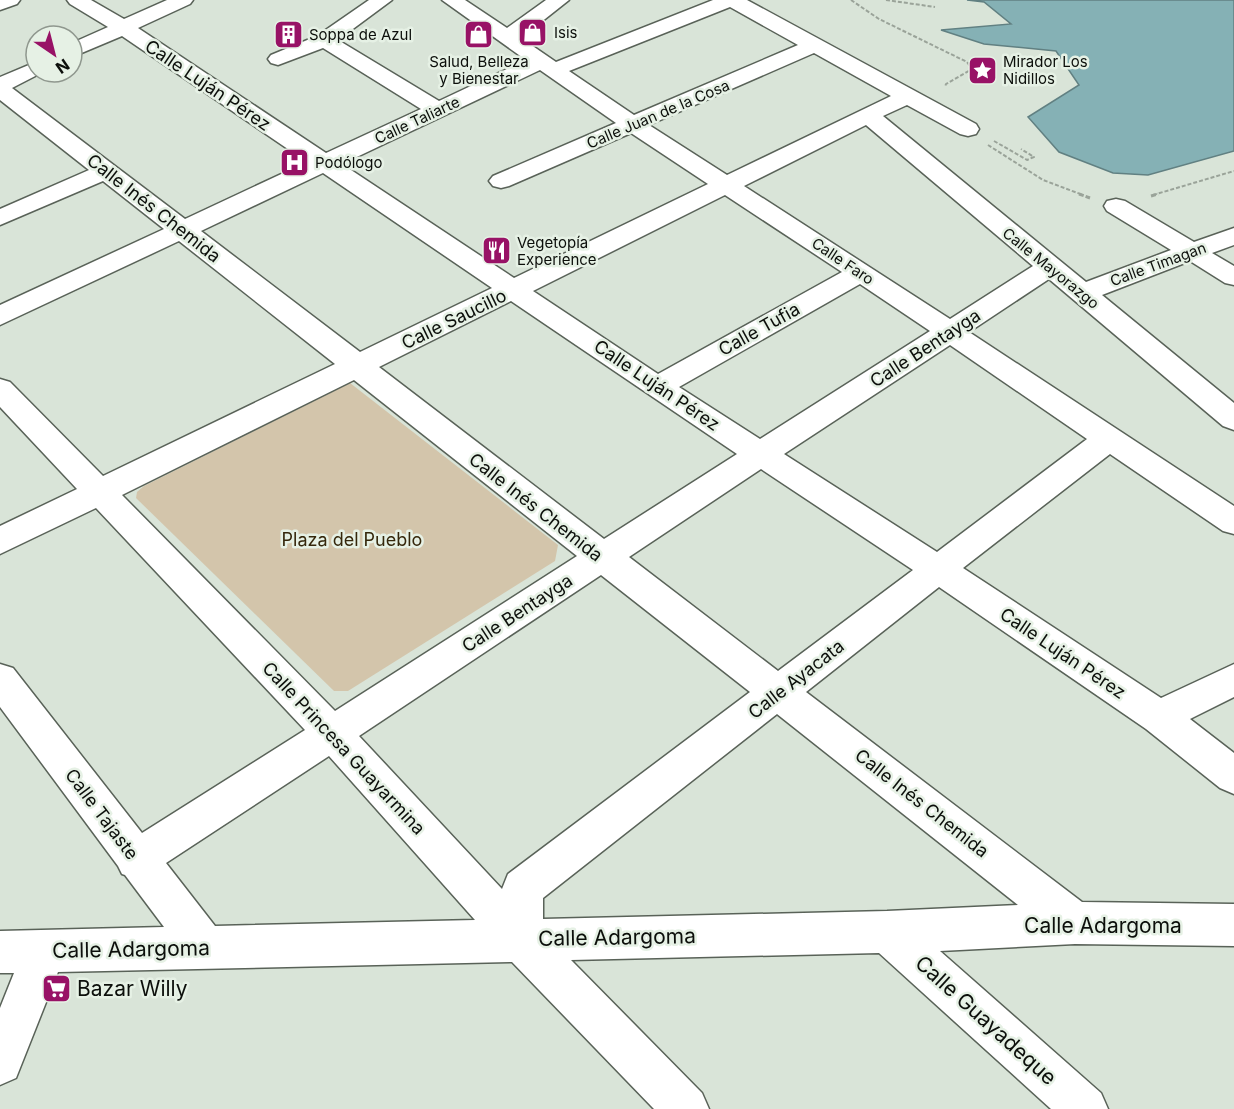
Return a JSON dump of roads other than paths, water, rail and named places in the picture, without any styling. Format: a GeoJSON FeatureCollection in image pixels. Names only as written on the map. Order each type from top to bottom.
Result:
{"type":"FeatureCollection","features":[{"type":"Feature","properties":{"kind":"street"},"geometry":{"type":"LineString","coordinates":[[0,4],[10,0]]}},
{"type":"Feature","properties":{"kind":"street","name":"Calle Luján Pérez"},"geometry":{"type":"LineString","coordinates":[[77,0],[123,27],[657,387],[938,569],[1159,717],[1234,776]]}},
{"type":"Feature","properties":{"kind":"street"},"geometry":{"type":"LineString","coordinates":[[84,45],[183,0]]}},
{"type":"Feature","properties":{"kind":"street"},"geometry":{"type":"LineString","coordinates":[[278,59],[324,40],[382,0]]}},
{"type":"Feature","properties":{"kind":"street","name":"Calle Faro"},"geometry":{"type":"LineString","coordinates":[[453,0],[634,125],[861,272],[1234,522]]}},
{"type":"Feature","properties":{"kind":"street"},"geometry":{"type":"LineString","coordinates":[[507,38],[559,0]]}},
{"type":"Feature","properties":{"kind":"street"},"geometry":{"type":"LineString","coordinates":[[732,0],[968,129]]}},
{"type":"Feature","properties":{"kind":"street","name":"Calle Taliarte"},"geometry":{"type":"LineString","coordinates":[[0,316],[438,110],[547,66],[732,0]]}},
{"type":"Feature","properties":{"kind":"street"},"geometry":{"type":"LineString","coordinates":[[324,40],[438,110]]}},
{"type":"Feature","properties":{"kind":"street","name":"Calle Juan de la Cosa"},"geometry":{"type":"LineString","coordinates":[[501,181],[815,45]]}},
{"type":"Feature","properties":{"kind":"street"},"geometry":{"type":"LineString","coordinates":[[0,87],[24,74]]}},
{"type":"Feature","properties":{"kind":"street","name":"Calle Inés Chemida"},"geometry":{"type":"LineString","coordinates":[[0,87],[356,367],[602,558],[780,692],[1075,923]]}},
{"type":"Feature","properties":{"kind":"street","name":"Calle Saucillo"},"geometry":{"type":"LineString","coordinates":[[0,541],[908,96]]}},
{"type":"Feature","properties":{"kind":"street","name":"Calle Mayorazgo"},"geometry":{"type":"LineString","coordinates":[[868,115],[1048,267],[1234,419]]}},
{"type":"Feature","properties":{"kind":"street"},"geometry":{"type":"LineString","coordinates":[[0,218],[107,171]]}},
{"type":"Feature","properties":{"kind":"street"},"geometry":{"type":"LineString","coordinates":[[1116,206],[1234,277]]}},
{"type":"Feature","properties":{"kind":"street","name":"Calle Timagan"},"geometry":{"type":"LineString","coordinates":[[1081,293],[1234,236]]}},
{"type":"Feature","properties":{"kind":"street","name":"Calle Bentayga"},"geometry":{"type":"LineString","coordinates":[[136,860],[1048,267]]}},
{"type":"Feature","properties":{"kind":"street","name":"Calle Tufia"},"geometry":{"type":"LineString","coordinates":[[657,387],[861,272]]}},
{"type":"Feature","properties":{"kind":"street","name":"Calle Princesa Guayarmina"},"geometry":{"type":"LineString","coordinates":[[0,388],[332,733],[520,940],[686,1109]]}},
{"type":"Feature","properties":{"kind":"street","name":"Calle Ayacata"},"geometry":{"type":"LineString","coordinates":[[520,940],[523,888],[1109,438]]}},
{"type":"Feature","properties":{"kind":"street","name":"Calle Tajaste"},"geometry":{"type":"LineString","coordinates":[[0,679],[136,860],[205,947]]}},
{"type":"Feature","properties":{"kind":"street"},"geometry":{"type":"LineString","coordinates":[[1159,717],[1234,680]]}},
{"type":"Feature","properties":{"kind":"street","name":"Calle Adargoma"},"geometry":{"type":"LineString","coordinates":[[0,952],[887,932],[1075,923],[1234,925]]}},
{"type":"Feature","properties":{"kind":"street","name":"Calle Guayadeque"},"geometry":{"type":"LineString","coordinates":[[887,932],[1085,1109]]}},
{"type":"Feature","properties":{"kind":"street"},"geometry":{"type":"LineString","coordinates":[[0,1062],[45,951]]}},
{"type":"Feature","properties":{"kind":"water"},"geometry":{"type":"Polygon","coordinates":[[[967,0],[1234,0],[1234,151],[1148,175],[1113,173],[1059,152],[1028,117],[1079,85],[1056,51],[984,44],[941,30],[1011,24],[984,2],[967,0]]]}},
{"type":"Feature","properties":{"kind":"place","name":"Isis"},"geometry":{"type":"Point","coordinates":[533,32]}},
{"type":"Feature","properties":{"kind":"place","name":"Soppa de Azul"},"geometry":{"type":"Point","coordinates":[288,34]}},
{"type":"Feature","properties":{"kind":"place","name":"Salud, Belleza y Bienestar"},"geometry":{"type":"Point","coordinates":[479,34]}},
{"type":"Feature","properties":{"kind":"place","name":"Mirador Los Nidillos"},"geometry":{"type":"Point","coordinates":[982,70]}},
{"type":"Feature","properties":{"kind":"place","name":"Podólogo"},"geometry":{"type":"Point","coordinates":[294,162]}},
{"type":"Feature","properties":{"kind":"place","name":"Vegetopía Experience"},"geometry":{"type":"Point","coordinates":[496,251]}},
{"type":"Feature","properties":{"kind":"place","name":"Bazar Willy"},"geometry":{"type":"Point","coordinates":[56,988]}},
{"type":"Feature","properties":{"kind":"park label","name":"Plaza del Pueblo"},"geometry":{"type":"Point","coordinates":[352,539]}}]}
